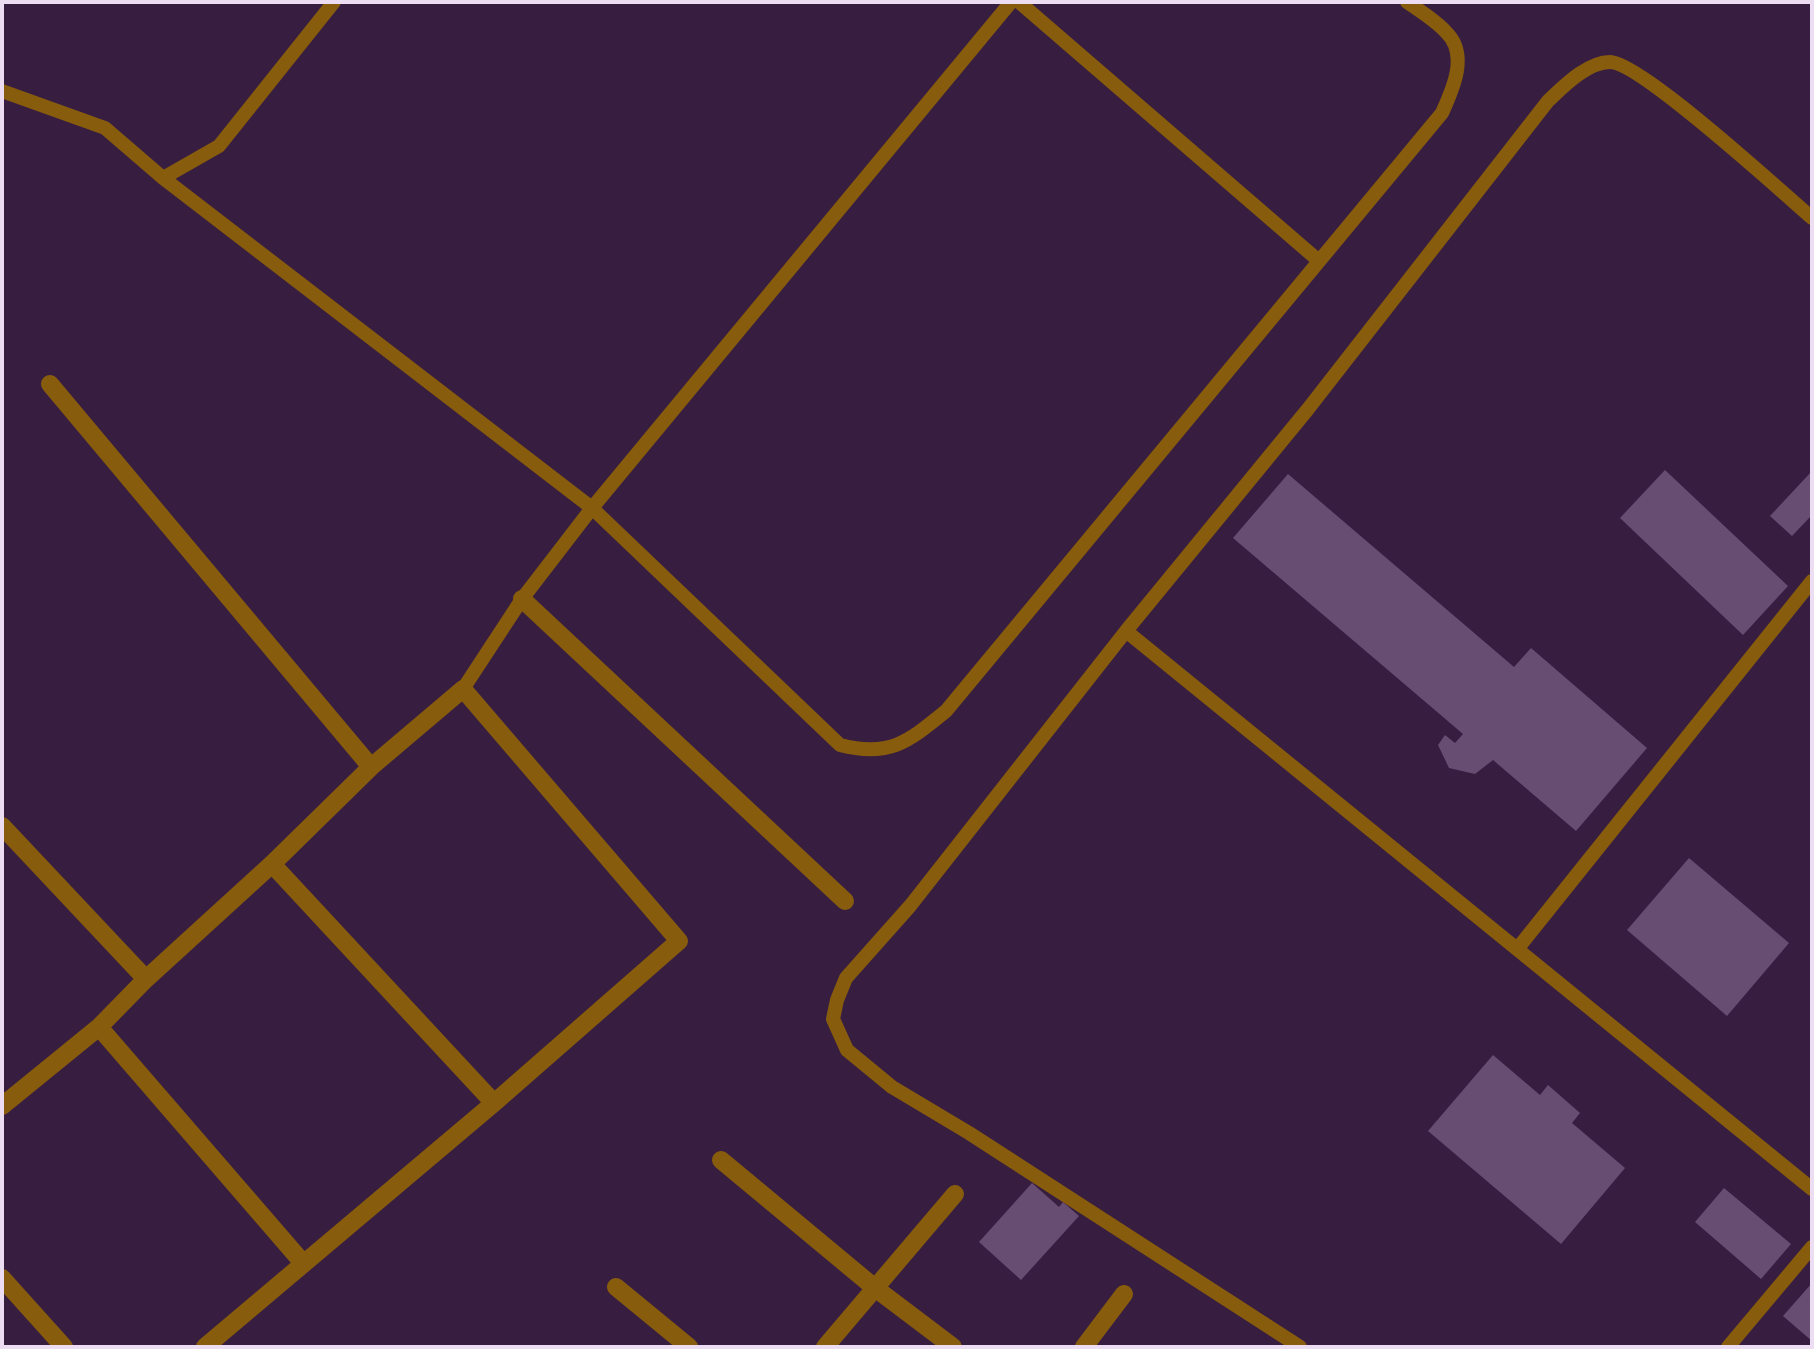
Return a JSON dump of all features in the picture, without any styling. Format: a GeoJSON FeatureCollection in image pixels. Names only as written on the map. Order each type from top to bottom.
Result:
{"type":"FeatureCollection","features":[{"type":"Feature","properties":{"kind":"street"},"geometry":{"type":"LineString","coordinates":[[50,384],[371,767]]}},
{"type":"Feature","properties":{"kind":"street"},"geometry":{"type":"LineString","coordinates":[[522,599],[845,901]]}},
{"type":"Feature","properties":{"kind":"street"},"geometry":{"type":"LineString","coordinates":[[2,1106],[99,1027],[146,979],[272,864],[371,767],[463,690],[679,941],[494,1103],[205,1347]]}},
{"type":"Feature","properties":{"kind":"street"},"geometry":{"type":"LineString","coordinates":[[2,826],[146,979]]}},
{"type":"Feature","properties":{"kind":"street"},"geometry":{"type":"LineString","coordinates":[[272,864],[494,1103]]}},
{"type":"Feature","properties":{"kind":"street"},"geometry":{"type":"LineString","coordinates":[[99,1027],[303,1263]]}},
{"type":"Feature","properties":{"kind":"street"},"geometry":{"type":"LineString","coordinates":[[721,1160],[875,1288],[953,1347]]}},
{"type":"Feature","properties":{"kind":"street"},"geometry":{"type":"LineString","coordinates":[[825,1347],[955,1194]]}},
{"type":"Feature","properties":{"kind":"street"},"geometry":{"type":"LineString","coordinates":[[2,1279],[65,1347]]}},
{"type":"Feature","properties":{"kind":"street"},"geometry":{"type":"LineString","coordinates":[[616,1287],[689,1347]]}},
{"type":"Feature","properties":{"kind":"street"},"geometry":{"type":"LineString","coordinates":[[1084,1347],[1124,1294]]}},
{"type":"Feature","properties":{"kind":"lane"},"geometry":{"type":"LineString","coordinates":[[163,178],[219,146],[334,2]]}},
{"type":"Feature","properties":{"kind":"lane"},"geometry":{"type":"LineString","coordinates":[[463,690],[522,599],[593,508],[1011,2]]}},
{"type":"Feature","properties":{"kind":"lane"},"geometry":{"type":"LineString","coordinates":[[1019,2],[1319,261]]}},
{"type":"Feature","properties":{"kind":"lane"},"geometry":{"type":"LineString","coordinates":[[2,91],[105,128],[163,178],[593,508],[840,745],[863,751],[884,750],[918,734],[946,711],[1441,113],[1453,89],[1459,58],[1448,33],[1407,2]]}},
{"type":"Feature","properties":{"kind":"lane"},"geometry":{"type":"LineString","coordinates":[[1300,1347],[892,1087],[847,1050],[833,1019],[846,978],[910,906],[1126,631],[1308,409],[1548,101],[1579,72],[1610,62],[1629,68],[1665,93],[1812,218]]}},
{"type":"Feature","properties":{"kind":"lane"},"geometry":{"type":"LineString","coordinates":[[1518,948],[1812,581]]}},
{"type":"Feature","properties":{"kind":"lane"},"geometry":{"type":"LineString","coordinates":[[1126,631],[1812,1189]]}},
{"type":"Feature","properties":{"kind":"lane"},"geometry":{"type":"LineString","coordinates":[[1728,1347],[1812,1247]]}},
{"type":"Feature","properties":{"kind":"building"},"geometry":{"type":"Polygon","coordinates":[[[1665,470],[1788,586],[1743,635],[1620,518],[1665,470]]]}},
{"type":"Feature","properties":{"kind":"building"},"geometry":{"type":"Polygon","coordinates":[[[1812,471],[1812,515],[1792,536],[1770,516],[1812,471]]]}},
{"type":"Feature","properties":{"kind":"building"},"geometry":{"type":"Polygon","coordinates":[[[1288,474],[1514,667],[1531,648],[1647,748],[1576,831],[1493,760],[1475,774],[1449,768],[1438,745],[1445,735],[1455,743],[1463,734],[1233,538],[1288,474]]]}},
{"type":"Feature","properties":{"kind":"building"},"geometry":{"type":"Polygon","coordinates":[[[1689,858],[1789,943],[1727,1016],[1627,930],[1689,858]]]}},
{"type":"Feature","properties":{"kind":"building"},"geometry":{"type":"Polygon","coordinates":[[[1493,1055],[1540,1095],[1548,1085],[1580,1113],[1572,1123],[1625,1168],[1561,1244],[1428,1131],[1493,1055]]]}},
{"type":"Feature","properties":{"kind":"building"},"geometry":{"type":"Polygon","coordinates":[[[1032,1183],[1059,1207],[1063,1202],[1079,1216],[1021,1280],[979,1242],[1032,1183]]]}},
{"type":"Feature","properties":{"kind":"building"},"geometry":{"type":"Polygon","coordinates":[[[1724,1188],[1791,1244],[1761,1279],[1695,1222],[1724,1188]]]}},
{"type":"Feature","properties":{"kind":"building"},"geometry":{"type":"Polygon","coordinates":[[[1812,1283],[1812,1341],[1783,1316],[1812,1283]]]}}]}
